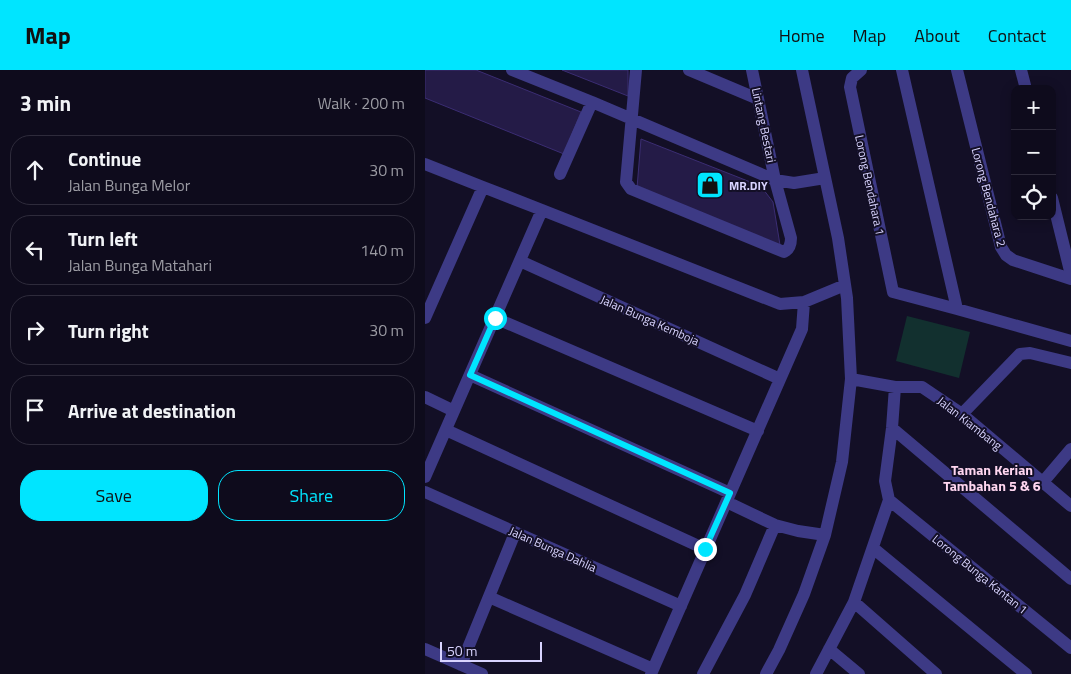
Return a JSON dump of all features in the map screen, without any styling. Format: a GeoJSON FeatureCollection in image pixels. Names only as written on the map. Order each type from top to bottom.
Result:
{"type":"FeatureCollection","features":[{"type":"Feature","properties":{"kind":"street"},"geometry":{"type":"LineString","coordinates":[[632,119],[637,70]]}},
{"type":"Feature","properties":{"kind":"street"},"geometry":{"type":"LineString","coordinates":[[689,70],[759,100]]}},
{"type":"Feature","properties":{"kind":"street","name":"Lintang Bestari"},"geometry":{"type":"LineString","coordinates":[[632,119],[626,182],[631,189],[784,252],[791,245],[791,238],[775,180],[752,70]]}},
{"type":"Feature","properties":{"kind":"street"},"geometry":{"type":"LineString","coordinates":[[766,674],[804,594],[825,536],[842,462],[851,379],[847,298],[838,238],[802,70]]}},
{"type":"Feature","properties":{"kind":"street"},"geometry":{"type":"LineString","coordinates":[[901,70],[957,309],[1071,341]]}},
{"type":"Feature","properties":{"kind":"street","name":"Lorong Bendahara 2"},"geometry":{"type":"LineString","coordinates":[[957,70],[1001,247],[1005,255],[1013,260],[1071,279]]}},
{"type":"Feature","properties":{"kind":"street"},"geometry":{"type":"LineString","coordinates":[[1021,70],[1025,85]]}},
{"type":"Feature","properties":{"kind":"street"},"geometry":{"type":"LineString","coordinates":[[515,71],[775,180],[794,183],[825,178]]}},
{"type":"Feature","properties":{"kind":"street","name":"Lorong Bendahara 1"},"geometry":{"type":"LineString","coordinates":[[857,74],[850,87],[893,292],[957,309]]}},
{"type":"Feature","properties":{"kind":"street"},"geometry":{"type":"LineString","coordinates":[[560,174],[592,102]]}},
{"type":"Feature","properties":{"kind":"street"},"geometry":{"type":"LineString","coordinates":[[425,164],[780,304],[804,302],[845,285]]}},
{"type":"Feature","properties":{"kind":"street"},"geometry":{"type":"LineString","coordinates":[[425,318],[483,187]]}},
{"type":"Feature","properties":{"kind":"street"},"geometry":{"type":"LineString","coordinates":[[425,477],[542,210]]}},
{"type":"Feature","properties":{"kind":"street"},"geometry":{"type":"LineString","coordinates":[[1056,214],[1071,275]]}},
{"type":"Feature","properties":{"kind":"street","name":"Jalan Bunga Kemboja"},"geometry":{"type":"LineString","coordinates":[[520,261],[780,379]]}},
{"type":"Feature","properties":{"kind":"street"},"geometry":{"type":"LineString","coordinates":[[489,596],[652,671],[705,549],[732,499],[758,431],[802,329],[804,302]]}},
{"type":"Feature","properties":{"kind":"street"},"geometry":{"type":"LineString","coordinates":[[495,318],[758,431]]}},
{"type":"Feature","properties":{"kind":"street"},"geometry":{"type":"LineString","coordinates":[[962,414],[1019,354],[1030,353],[1071,363]]}},
{"type":"Feature","properties":{"kind":"street"},"geometry":{"type":"LineString","coordinates":[[470,375],[732,499],[775,525],[825,536]]}},
{"type":"Feature","properties":{"kind":"street","name":"Jalan Kiambang"},"geometry":{"type":"LineString","coordinates":[[851,379],[895,387],[921,387],[962,414],[1071,506]]}},
{"type":"Feature","properties":{"kind":"street"},"geometry":{"type":"LineString","coordinates":[[816,674],[854,602],[889,500],[885,480],[895,387]]}},
{"type":"Feature","properties":{"kind":"street"},"geometry":{"type":"LineString","coordinates":[[425,397],[454,410]]}},
{"type":"Feature","properties":{"kind":"street"},"geometry":{"type":"LineString","coordinates":[[892,428],[1071,579]]}},
{"type":"Feature","properties":{"kind":"street"},"geometry":{"type":"LineString","coordinates":[[446,430],[705,549]]}},
{"type":"Feature","properties":{"kind":"street"},"geometry":{"type":"LineString","coordinates":[[1043,482],[1071,449]]}},
{"type":"Feature","properties":{"kind":"street","name":"Jalan Bunga Dahlia"},"geometry":{"type":"LineString","coordinates":[[425,492],[681,606]]}},
{"type":"Feature","properties":{"kind":"street","name":"Lorong Bunga Kantan 1"},"geometry":{"type":"LineString","coordinates":[[889,500],[1071,648]]}},
{"type":"Feature","properties":{"kind":"street"},"geometry":{"type":"LineString","coordinates":[[703,674],[745,595],[775,525]]}},
{"type":"Feature","properties":{"kind":"street"},"geometry":{"type":"LineString","coordinates":[[461,665],[515,533]]}},
{"type":"Feature","properties":{"kind":"street"},"geometry":{"type":"LineString","coordinates":[[873,548],[1025,674]]}},
{"type":"Feature","properties":{"kind":"street"},"geometry":{"type":"LineString","coordinates":[[854,602],[936,674]]}},
{"type":"Feature","properties":{"kind":"street"},"geometry":{"type":"LineString","coordinates":[[425,649],[482,674]]}},
{"type":"Feature","properties":{"kind":"street"},"geometry":{"type":"LineString","coordinates":[[829,649],[859,674]]}},
{"type":"Feature","properties":{"kind":"green space"},"geometry":{"type":"Polygon","coordinates":[[[907,316],[970,332],[959,378],[896,361],[907,316]]]}},
{"type":"Feature","properties":{"kind":"building"},"geometry":{"type":"Polygon","coordinates":[[[425,70],[476,70],[581,112],[564,154],[425,98],[425,70]]]}},
{"type":"Feature","properties":{"kind":"building"},"geometry":{"type":"Polygon","coordinates":[[[562,70],[628,70],[628,96],[562,70]]]}},
{"type":"Feature","properties":{"kind":"building"},"geometry":{"type":"Polygon","coordinates":[[[641,139],[758,185],[773,202],[780,245],[637,188],[641,139]]]}},
{"type":"Feature","properties":{"kind":"place","name":"MR.DIY"},"geometry":{"type":"Point","coordinates":[710,185]}},
{"type":"Feature","properties":{"kind":"district","name":"Taman Kerian Tambahan 5 & 6"},"geometry":{"type":"Point","coordinates":[992,478]}},
{"type":"Feature","properties":{"kind":"route"},"geometry":{"type":"LineString","coordinates":[[495,318],[470,375],[730,493],[705,549]]}}]}
